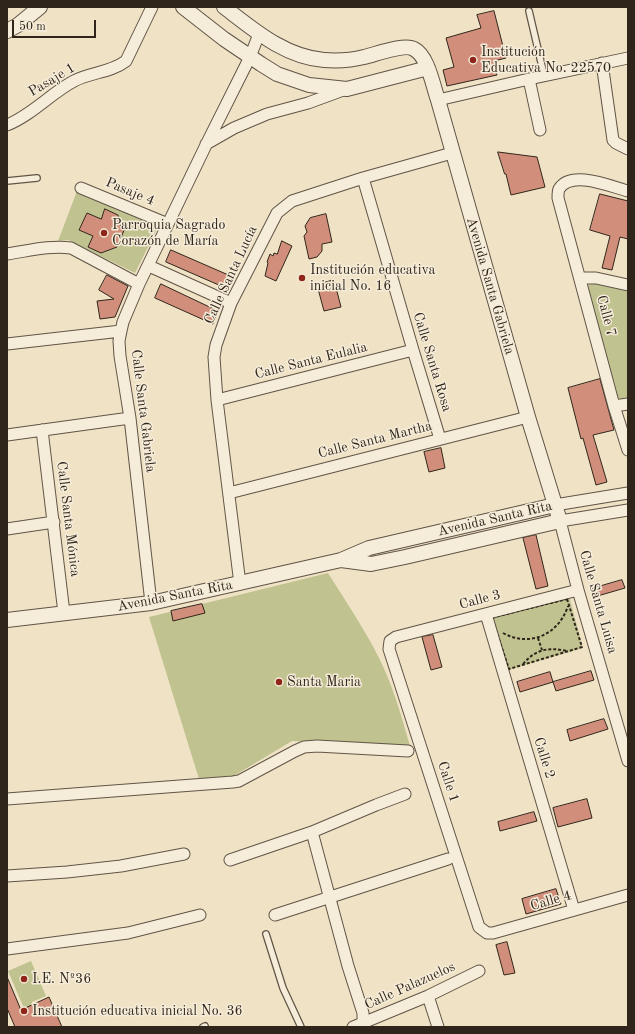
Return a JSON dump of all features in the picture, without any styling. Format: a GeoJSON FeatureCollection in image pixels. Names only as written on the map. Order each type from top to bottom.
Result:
{"type":"FeatureCollection","features":[{"type":"Feature","properties":{"kind":"street"},"geometry":{"type":"LineString","coordinates":[[7,31],[18,25],[40,7]]}},
{"type":"Feature","properties":{"kind":"street","name":"Pasaje 1"},"geometry":{"type":"LineString","coordinates":[[7,125],[29,112],[74,81],[118,67],[126,61],[152,7]]}},
{"type":"Feature","properties":{"kind":"street"},"geometry":{"type":"LineString","coordinates":[[183,7],[250,57],[277,74],[309,85],[347,89]]}},
{"type":"Feature","properties":{"kind":"street"},"geometry":{"type":"LineString","coordinates":[[224,7],[259,34]]}},
{"type":"Feature","properties":{"kind":"street","name":"Calle Santa Gabriela"},"geometry":{"type":"LineString","coordinates":[[151,603],[130,418],[119,341],[123,322],[140,284],[206,145],[250,57],[259,34]]}},
{"type":"Feature","properties":{"kind":"street","name":"Avenida Santa Gabriela"},"geometry":{"type":"LineString","coordinates":[[259,34],[286,50],[302,56],[326,61],[363,58],[387,50],[408,47],[414,48],[428,68],[528,417],[560,521]]}},
{"type":"Feature","properties":{"kind":"street"},"geometry":{"type":"LineString","coordinates":[[438,100],[529,78],[628,58]]}},
{"type":"Feature","properties":{"kind":"street"},"geometry":{"type":"LineString","coordinates":[[602,64],[613,140],[628,149]]}},
{"type":"Feature","properties":{"kind":"street"},"geometry":{"type":"LineString","coordinates":[[206,145],[234,128],[267,114],[308,103],[347,89],[428,68]]}},
{"type":"Feature","properties":{"kind":"street"},"geometry":{"type":"LineString","coordinates":[[529,78],[540,130]]}},
{"type":"Feature","properties":{"kind":"street"},"geometry":{"type":"LineString","coordinates":[[616,143],[628,141]]}},
{"type":"Feature","properties":{"kind":"street","name":"Calle Santa Lucía"},"geometry":{"type":"LineString","coordinates":[[240,584],[217,400],[214,357],[216,345],[232,303],[277,213],[284,206],[304,196],[452,153]]}},
{"type":"Feature","properties":{"kind":"street","name":"Calle Santa Rosa"},"geometry":{"type":"LineString","coordinates":[[363,178],[440,439]]}},
{"type":"Feature","properties":{"kind":"street","name":"Calle 7"},"geometry":{"type":"LineString","coordinates":[[628,191],[586,180],[574,180],[566,182],[559,189],[558,198],[614,406],[628,450]]}},
{"type":"Feature","properties":{"kind":"street","name":"Pasaje 4"},"geometry":{"type":"LineString","coordinates":[[81,188],[168,224]]}},
{"type":"Feature","properties":{"kind":"street"},"geometry":{"type":"LineString","coordinates":[[7,254],[53,247],[71,248],[140,284]]}},
{"type":"Feature","properties":{"kind":"street"},"geometry":{"type":"LineString","coordinates":[[149,266],[232,303]]}},
{"type":"Feature","properties":{"kind":"street"},"geometry":{"type":"LineString","coordinates":[[580,278],[596,278],[628,285]]}},
{"type":"Feature","properties":{"kind":"street"},"geometry":{"type":"LineString","coordinates":[[7,344],[121,332]]}},
{"type":"Feature","properties":{"kind":"street","name":"Calle Santa Eulalia"},"geometry":{"type":"LineString","coordinates":[[217,400],[413,350]]}},
{"type":"Feature","properties":{"kind":"street"},"geometry":{"type":"LineString","coordinates":[[614,406],[628,404]]}},
{"type":"Feature","properties":{"kind":"street","name":"Calle Santa Martha"},"geometry":{"type":"LineString","coordinates":[[229,493],[528,417]]}},
{"type":"Feature","properties":{"kind":"street"},"geometry":{"type":"LineString","coordinates":[[7,435],[130,418]]}},
{"type":"Feature","properties":{"kind":"street","name":"Calle Santa Mónica"},"geometry":{"type":"LineString","coordinates":[[42,430],[64,613]]}},
{"type":"Feature","properties":{"kind":"street","name":"Avenida Santa Rita"},"geometry":{"type":"LineString","coordinates":[[7,620],[151,603],[341,560],[369,548],[554,505],[628,493]]}},
{"type":"Feature","properties":{"kind":"street","name":"Avenida Santa Rita"},"geometry":{"type":"LineString","coordinates":[[341,560],[371,564],[405,558],[560,521],[628,510]]}},
{"type":"Feature","properties":{"kind":"street","name":"Calle Santa Luisa"},"geometry":{"type":"LineString","coordinates":[[560,521],[578,590],[628,761]]}},
{"type":"Feature","properties":{"kind":"street"},"geometry":{"type":"LineString","coordinates":[[7,529],[54,522]]}},
{"type":"Feature","properties":{"kind":"street","name":"Calle 3"},"geometry":{"type":"LineString","coordinates":[[390,641],[396,637],[578,590]]}},
{"type":"Feature","properties":{"kind":"street","name":"Calle 2"},"geometry":{"type":"LineString","coordinates":[[486,614],[574,910]]}},
{"type":"Feature","properties":{"kind":"street","name":"Calle 1"},"geometry":{"type":"LineString","coordinates":[[390,641],[389,650],[479,927],[483,931]]}},
{"type":"Feature","properties":{"kind":"street"},"geometry":{"type":"LineString","coordinates":[[7,799],[233,782],[304,747],[317,746],[408,751]]}},
{"type":"Feature","properties":{"kind":"street"},"geometry":{"type":"LineString","coordinates":[[230,860],[312,832],[405,794]]}},
{"type":"Feature","properties":{"kind":"street"},"geometry":{"type":"LineString","coordinates":[[312,832],[348,966],[363,1013],[360,1026]]}},
{"type":"Feature","properties":{"kind":"street"},"geometry":{"type":"LineString","coordinates":[[7,876],[67,872],[122,866],[184,854]]}},
{"type":"Feature","properties":{"kind":"street"},"geometry":{"type":"LineString","coordinates":[[275,916],[448,859]]}},
{"type":"Feature","properties":{"kind":"street","name":"Calle 4"},"geometry":{"type":"LineString","coordinates":[[483,931],[493,933],[628,895]]}},
{"type":"Feature","properties":{"kind":"street"},"geometry":{"type":"LineString","coordinates":[[7,949],[128,933],[200,914]]}},
{"type":"Feature","properties":{"kind":"street","name":"Calle Palazuelos"},"geometry":{"type":"LineString","coordinates":[[360,1026],[428,996],[479,971]]}},
{"type":"Feature","properties":{"kind":"street"},"geometry":{"type":"LineString","coordinates":[[428,996],[438,1027]]}},
{"type":"Feature","properties":{"kind":"lane"},"geometry":{"type":"LineString","coordinates":[[528,11],[544,75]]}},
{"type":"Feature","properties":{"kind":"lane"},"geometry":{"type":"LineString","coordinates":[[7,181],[37,178]]}},
{"type":"Feature","properties":{"kind":"lane"},"geometry":{"type":"LineString","coordinates":[[266,934],[283,988],[302,1027]]}},
{"type":"Feature","properties":{"kind":"path"},"geometry":{"type":"LineString","coordinates":[[567,599],[582,647],[508,669],[495,629],[492,618],[494,617],[567,599]]}},
{"type":"Feature","properties":{"kind":"path"},"geometry":{"type":"LineString","coordinates":[[495,629],[516,638],[538,638],[549,634],[557,626],[564,617],[569,605]]}},
{"type":"Feature","properties":{"kind":"path"},"geometry":{"type":"LineString","coordinates":[[538,638],[542,650]]}},
{"type":"Feature","properties":{"kind":"path"},"geometry":{"type":"LineString","coordinates":[[522,665],[528,658],[542,650],[557,649],[568,651]]}},
{"type":"Feature","properties":{"kind":"green space"},"geometry":{"type":"Polygon","coordinates":[[[77,191],[159,225],[135,273],[68,240],[58,241],[77,191]],[[106,210],[101,219],[87,213],[79,229],[93,236],[88,247],[101,253],[117,247],[125,228],[120,225],[118,215],[106,210]]]}},
{"type":"Feature","properties":{"kind":"green space"},"geometry":{"type":"Polygon","coordinates":[[[590,284],[597,284],[628,291],[628,399],[622,400],[615,396],[585,290],[590,284]]]}},
{"type":"Feature","properties":{"kind":"green space","name":"Santa Maria"},"geometry":{"type":"Polygon","coordinates":[[[328,573],[359,622],[380,660],[396,700],[410,746],[292,741],[232,777],[199,779],[149,617],[328,573]]]}},
{"type":"Feature","properties":{"kind":"green space"},"geometry":{"type":"Polygon","coordinates":[[[569,596],[583,648],[508,670],[491,618],[569,596]]]}},
{"type":"Feature","properties":{"kind":"green space"},"geometry":{"type":"Polygon","coordinates":[[[31,961],[46,996],[32,1002],[42,1027],[32,1027],[8,971],[31,961]]]}},
{"type":"Feature","properties":{"kind":"building"},"geometry":{"type":"Polygon","coordinates":[[[494,11],[506,58],[494,61],[497,75],[447,86],[443,70],[454,67],[446,38],[481,28],[477,15],[494,11]]]}},
{"type":"Feature","properties":{"kind":"building"},"geometry":{"type":"Polygon","coordinates":[[[498,152],[537,157],[545,187],[511,195],[506,174],[498,152]]]}},
{"type":"Feature","properties":{"kind":"building"},"geometry":{"type":"Polygon","coordinates":[[[600,194],[628,201],[628,239],[620,237],[612,270],[602,268],[610,236],[590,230],[600,194]]]}},
{"type":"Feature","properties":{"kind":"building","name":"Parroquia Sagrado Corazón de María"},"geometry":{"type":"Polygon","coordinates":[[[105,209],[118,215],[120,225],[125,228],[117,247],[101,253],[88,247],[93,236],[79,230],[87,213],[101,219],[105,209]]]}},
{"type":"Feature","properties":{"kind":"building"},"geometry":{"type":"Polygon","coordinates":[[[326,214],[332,242],[322,244],[322,251],[317,257],[309,259],[304,236],[307,232],[305,226],[310,218],[326,214]]]}},
{"type":"Feature","properties":{"kind":"building"},"geometry":{"type":"Polygon","coordinates":[[[282,241],[292,246],[276,281],[265,276],[267,262],[270,254],[273,256],[274,253],[277,254],[282,241]]]}},
{"type":"Feature","properties":{"kind":"building"},"geometry":{"type":"Polygon","coordinates":[[[171,250],[233,277],[228,289],[166,262],[171,250]]]}},
{"type":"Feature","properties":{"kind":"building"},"geometry":{"type":"Polygon","coordinates":[[[107,275],[128,286],[115,317],[100,319],[97,301],[114,299],[99,290],[107,275]]]}},
{"type":"Feature","properties":{"kind":"building"},"geometry":{"type":"Polygon","coordinates":[[[334,280],[341,307],[324,311],[317,285],[334,280]]]}},
{"type":"Feature","properties":{"kind":"building"},"geometry":{"type":"Polygon","coordinates":[[[161,284],[218,311],[213,324],[155,298],[161,284]]]}},
{"type":"Feature","properties":{"kind":"building"},"geometry":{"type":"Polygon","coordinates":[[[600,379],[614,430],[593,435],[607,482],[596,485],[583,438],[581,439],[568,388],[600,379]]]}},
{"type":"Feature","properties":{"kind":"building"},"geometry":{"type":"Polygon","coordinates":[[[441,448],[445,468],[429,472],[424,452],[441,448]]]}},
{"type":"Feature","properties":{"kind":"building"},"geometry":{"type":"Polygon","coordinates":[[[536,535],[548,586],[536,589],[523,538],[536,535]]]}},
{"type":"Feature","properties":{"kind":"building"},"geometry":{"type":"Polygon","coordinates":[[[622,580],[625,588],[594,597],[591,589],[622,580]]]}},
{"type":"Feature","properties":{"kind":"building"},"geometry":{"type":"Polygon","coordinates":[[[202,604],[205,613],[173,621],[171,611],[202,604]]]}},
{"type":"Feature","properties":{"kind":"building"},"geometry":{"type":"Polygon","coordinates":[[[433,635],[442,667],[431,670],[422,637],[433,635]]]}},
{"type":"Feature","properties":{"kind":"building"},"geometry":{"type":"Polygon","coordinates":[[[591,671],[594,680],[556,691],[553,682],[591,671]]]}},
{"type":"Feature","properties":{"kind":"building"},"geometry":{"type":"Polygon","coordinates":[[[550,672],[553,682],[520,692],[517,682],[550,672]]]}},
{"type":"Feature","properties":{"kind":"building"},"geometry":{"type":"Polygon","coordinates":[[[604,719],[608,729],[570,741],[567,730],[604,719]]]}},
{"type":"Feature","properties":{"kind":"building"},"geometry":{"type":"Polygon","coordinates":[[[587,799],[592,818],[558,827],[553,808],[587,799]]]}},
{"type":"Feature","properties":{"kind":"building"},"geometry":{"type":"Polygon","coordinates":[[[534,812],[537,821],[500,831],[498,822],[534,812]]]}},
{"type":"Feature","properties":{"kind":"building"},"geometry":{"type":"Polygon","coordinates":[[[556,889],[561,904],[526,914],[522,899],[556,889]]]}},
{"type":"Feature","properties":{"kind":"building"},"geometry":{"type":"Polygon","coordinates":[[[507,942],[515,973],[504,975],[496,945],[507,942]]]}},
{"type":"Feature","properties":{"kind":"building"},"geometry":{"type":"Polygon","coordinates":[[[7,977],[21,1010],[49,997],[62,1027],[15,1027],[7,1008],[7,977]]]}},
{"type":"Feature","properties":{"kind":"place","name":"Institución Educativa No. 22570"},"geometry":{"type":"Point","coordinates":[473,60]}},
{"type":"Feature","properties":{"kind":"place","name":"Parroquia Sagrado Corazón de María"},"geometry":{"type":"Point","coordinates":[104,233]}},
{"type":"Feature","properties":{"kind":"place","name":"Institución educativa inicial No. 16"},"geometry":{"type":"Point","coordinates":[302,278]}},
{"type":"Feature","properties":{"kind":"place","name":"Santa Maria"},"geometry":{"type":"Point","coordinates":[279,682]}},
{"type":"Feature","properties":{"kind":"place","name":"I.E. Nº36"},"geometry":{"type":"Point","coordinates":[24,979]}},
{"type":"Feature","properties":{"kind":"place","name":"Institución educativa inicial No. 36"},"geometry":{"type":"Point","coordinates":[24,1011]}}]}
